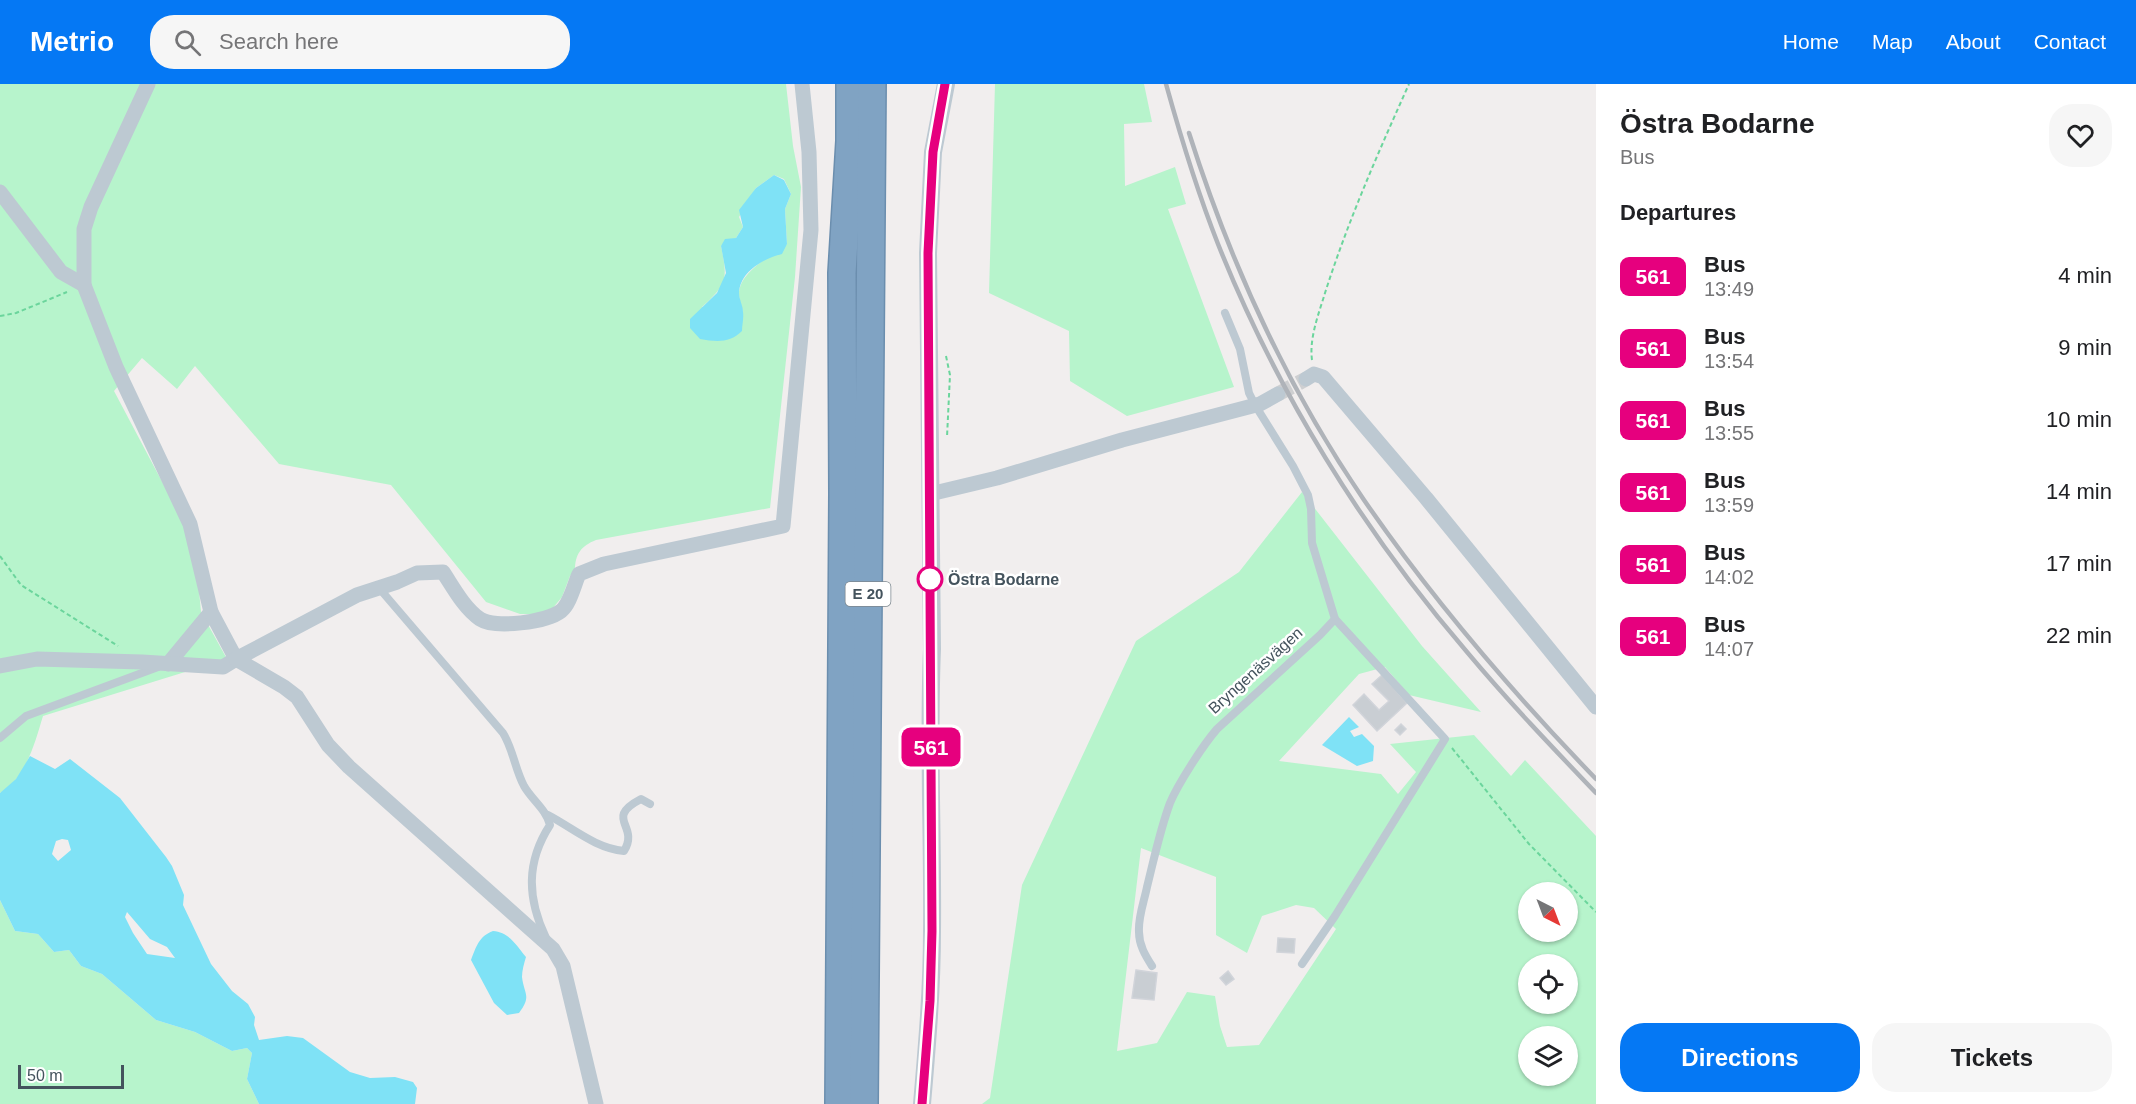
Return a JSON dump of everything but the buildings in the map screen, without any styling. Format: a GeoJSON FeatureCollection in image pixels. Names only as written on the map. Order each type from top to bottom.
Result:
{"type":"FeatureCollection","features":[{"type":"Feature","properties":{"kind":"highway"},"geometry":{"type":"LineString","coordinates":[[839,84],[840,106],[850,141]]}},
{"type":"Feature","properties":{"kind":"highway","name":"E 20"},"geometry":{"type":"LineString","coordinates":[[840,1104],[842,273],[850,141],[850,84]]}},
{"type":"Feature","properties":{"kind":"highway","name":"E 20"},"geometry":{"type":"LineString","coordinates":[[864,1104],[872,84]]}},
{"type":"Feature","properties":{"kind":"street"},"geometry":{"type":"LineString","coordinates":[[148,84],[91,207],[84,229],[84,285],[116,368],[190,524],[211,612],[236,659],[297,697],[328,745],[349,767],[550,946],[563,966],[596,1104]]}},
{"type":"Feature","properties":{"kind":"street"},"geometry":{"type":"LineString","coordinates":[[0,666],[37,659],[223,667],[357,595],[417,573],[442,572],[462,601],[481,620],[516,625],[549,617],[561,611],[568,602],[579,574],[604,564],[783,526],[811,230],[809,152],[802,84]]}},
{"type":"Feature","properties":{"kind":"street"},"geometry":{"type":"LineString","coordinates":[[922,1104],[931,985],[932,931],[928,253],[933,152],[946,84]]}},
{"type":"Feature","properties":{"kind":"street"},"geometry":{"type":"LineString","coordinates":[[0,192],[61,272],[84,285]]}},
{"type":"Feature","properties":{"kind":"street"},"geometry":{"type":"LineString","coordinates":[[1310,376],[1323,377],[1426,498],[1596,707]]}},
{"type":"Feature","properties":{"kind":"street"},"geometry":{"type":"LineString","coordinates":[[930,494],[997,478],[1122,440],[1254,405],[1278,394]]}},
{"type":"Feature","properties":{"kind":"street"},"geometry":{"type":"LineString","coordinates":[[168,664],[211,612]]}},
{"type":"Feature","properties":{"kind":"lane"},"geometry":{"type":"LineString","coordinates":[[1225,313],[1240,349],[1249,393],[1254,405],[1293,466],[1308,495],[1311,509],[1312,543],[1335,619],[1445,739],[1335,916],[1302,964]]}},
{"type":"Feature","properties":{"kind":"lane"},"geometry":{"type":"LineString","coordinates":[[379,588],[503,733],[510,745],[525,788],[548,815],[590,841],[610,850],[624,851],[629,843],[629,832],[623,822],[623,813],[640,799],[650,804]]}},
{"type":"Feature","properties":{"kind":"lane","name":"Bryngenäsvägen"},"geometry":{"type":"LineString","coordinates":[[1152,966],[1144,954],[1138,931],[1157,845],[1171,800],[1207,741],[1217,729],[1335,619]]}},
{"type":"Feature","properties":{"kind":"lane"},"geometry":{"type":"LineString","coordinates":[[0,738],[26,716],[168,664]]}},
{"type":"Feature","properties":{"kind":"lane"},"geometry":{"type":"LineString","coordinates":[[548,815],[550,825],[537,849],[531,887],[536,912],[550,946]]}},
{"type":"Feature","properties":{"kind":"path"},"geometry":{"type":"LineString","coordinates":[[1310,376],[1311,352],[1318,315],[1341,243],[1409,84]]}},
{"type":"Feature","properties":{"kind":"path"},"geometry":{"type":"LineString","coordinates":[[0,316],[16,313],[84,285]]}},
{"type":"Feature","properties":{"kind":"path"},"geometry":{"type":"LineString","coordinates":[[0,556],[21,585],[142,662]]}},
{"type":"Feature","properties":{"kind":"path"},"geometry":{"type":"LineString","coordinates":[[1445,739],[1529,844],[1596,912]]}},
{"type":"Feature","properties":{"kind":"green space"},"geometry":{"type":"Polygon","coordinates":[[[0,84],[786,84],[793,146],[801,187],[795,277],[770,508],[596,540],[580,551],[575,571],[570,576],[562,597],[552,609],[541,614],[520,614],[486,602],[391,485],[279,464],[195,366],[177,389],[142,358],[114,391],[185,525],[197,569],[201,612],[227,659],[43,716],[33,748],[23,769],[17,779],[0,793],[0,84]],[[774,175],[756,188],[739,217],[743,227],[736,238],[721,246],[724,280],[702,307],[743,312],[739,294],[744,278],[757,265],[787,244],[785,209],[791,194],[784,179],[774,175]]]}},
{"type":"Feature","properties":{"kind":"green space"},"geometry":{"type":"Polygon","coordinates":[[[995,84],[1144,84],[1152,122],[1124,124],[1125,186],[1175,167],[1186,204],[1168,209],[1234,387],[1127,416],[1070,381],[1069,331],[989,293],[995,84]]]}},
{"type":"Feature","properties":{"kind":"green space"},"geometry":{"type":"Polygon","coordinates":[[[1302,492],[1422,646],[1481,712],[1409,695],[1385,667],[1359,674],[1279,761],[1381,774],[1398,794],[1416,772],[1390,744],[1474,735],[1511,776],[1525,760],[1596,836],[1596,1104],[982,1104],[990,1098],[1022,885],[1136,641],[1239,572],[1302,492]],[[1141,848],[1117,1051],[1157,1043],[1187,992],[1215,996],[1220,1026],[1227,1047],[1259,1045],[1336,929],[1314,908],[1296,905],[1262,916],[1247,953],[1216,935],[1216,877],[1141,848]]]}},
{"type":"Feature","properties":{"kind":"green space"},"geometry":{"type":"Polygon","coordinates":[[[0,900],[15,931],[38,934],[54,952],[69,950],[81,966],[102,974],[156,1020],[195,1032],[232,1051],[247,1048],[252,1053],[247,1079],[259,1104],[0,1104],[0,900]]]}},
{"type":"Feature","properties":{"kind":"water"},"geometry":{"type":"Polygon","coordinates":[[[774,175],[784,180],[791,194],[785,209],[787,244],[782,254],[754,267],[740,285],[742,331],[733,338],[723,341],[700,339],[690,328],[690,319],[717,293],[726,273],[721,246],[725,239],[736,238],[743,227],[739,210],[756,188],[774,175]]]}},
{"type":"Feature","properties":{"kind":"water"},"geometry":{"type":"Polygon","coordinates":[[[1349,717],[1359,727],[1350,731],[1354,737],[1362,734],[1374,746],[1373,761],[1357,766],[1322,745],[1349,717]]]}},
{"type":"Feature","properties":{"kind":"water"},"geometry":{"type":"Polygon","coordinates":[[[30,756],[55,769],[70,759],[120,798],[172,866],[184,895],[183,905],[211,964],[232,991],[248,1004],[255,1017],[254,1025],[259,1040],[287,1036],[303,1038],[350,1072],[370,1078],[395,1077],[413,1082],[417,1088],[415,1104],[259,1104],[247,1079],[252,1053],[247,1048],[232,1051],[195,1032],[156,1020],[102,974],[81,966],[69,950],[54,952],[38,934],[15,931],[0,900],[0,793],[16,779],[30,756]],[[68,840],[56,841],[52,854],[58,861],[71,850],[68,840]],[[127,912],[125,917],[147,954],[175,958],[167,947],[150,939],[127,912]]]}},
{"type":"Feature","properties":{"kind":"water"},"geometry":{"type":"Polygon","coordinates":[[[493,931],[508,937],[526,957],[522,977],[526,999],[519,1013],[507,1015],[494,1003],[471,960],[481,939],[493,931]]]}},
{"type":"Feature","properties":{"kind":"tunnel"},"geometry":{"type":"LineString","coordinates":[[1278,394],[1306,379]]}},
{"type":"Feature","properties":{"kind":"railway"},"geometry":{"type":"LineString","coordinates":[[1166,84],[1203,204],[1241,299],[1295,406],[1326,458],[1358,509],[1429,606],[1498,688],[1596,793]]}},
{"type":"Feature","properties":{"kind":"railway"},"geometry":{"type":"LineString","coordinates":[[1189,133],[1242,277],[1286,369],[1336,458],[1390,537],[1474,644],[1596,779]]}},
{"type":"Feature","properties":{"kind":"bus line","name":"561"},"geometry":{"type":"LineString","coordinates":[[922,1104],[931,985],[932,931],[928,253],[933,152],[945,84]]}},
{"type":"Feature","properties":{"kind":"place","name":"Östra Bodarne"},"geometry":{"type":"Point","coordinates":[930,579]}}]}
